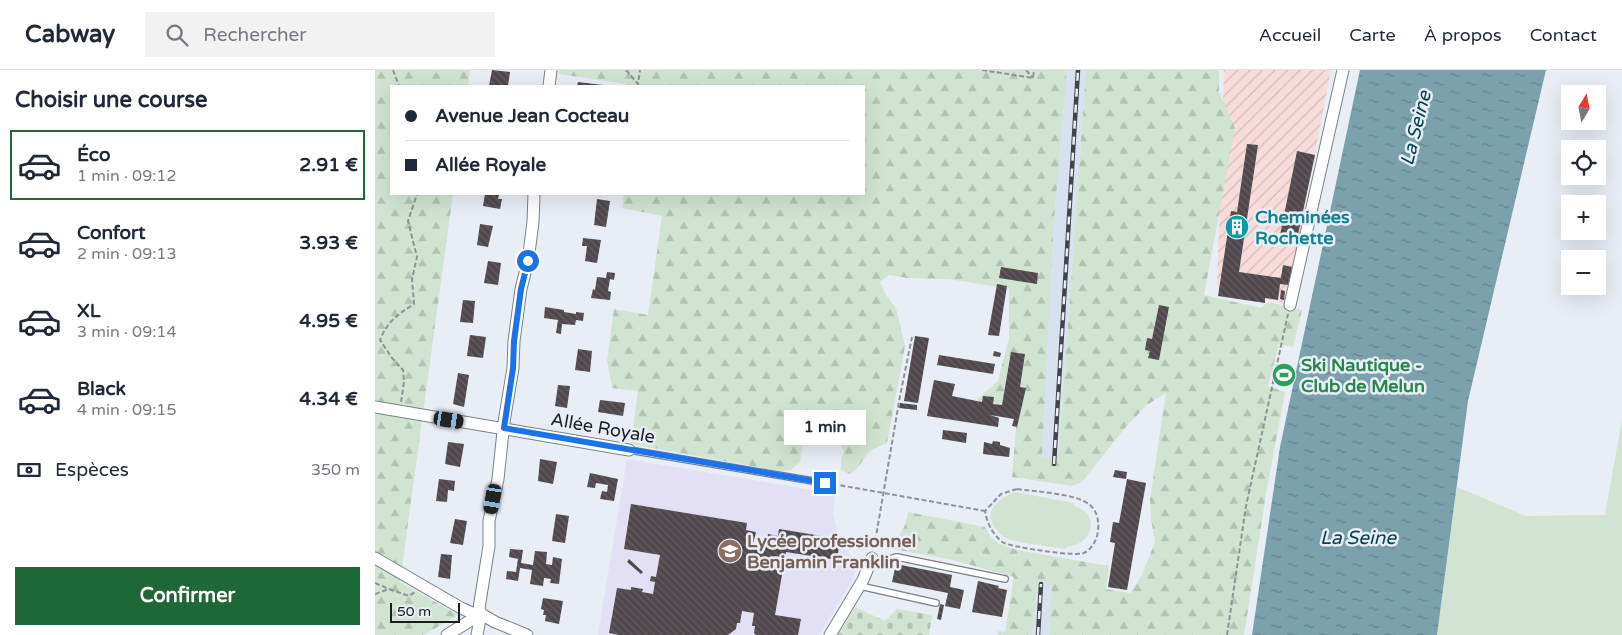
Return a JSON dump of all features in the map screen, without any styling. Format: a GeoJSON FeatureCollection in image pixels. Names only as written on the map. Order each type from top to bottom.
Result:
{"type":"FeatureCollection","features":[{"type":"Feature","properties":{"kind":"street"},"geometry":{"type":"LineString","coordinates":[[549,85],[551,70]]}},
{"type":"Feature","properties":{"kind":"street"},"geometry":{"type":"LineString","coordinates":[[1290,305],[1343,70]]}},
{"type":"Feature","properties":{"kind":"street"},"geometry":{"type":"LineString","coordinates":[[477,635],[481,614],[479,602],[489,546],[489,521],[498,479],[513,368],[514,341],[521,289],[529,252],[534,195]]}},
{"type":"Feature","properties":{"kind":"street","name":"Allée Royale"},"geometry":{"type":"LineString","coordinates":[[375,407],[629,450]]}},
{"type":"Feature","properties":{"kind":"street"},"geometry":{"type":"LineString","coordinates":[[375,558],[461,608],[472,613],[481,614],[527,635]]}},
{"type":"Feature","properties":{"kind":"street"},"geometry":{"type":"LineString","coordinates":[[830,635],[860,586],[871,562]]}},
{"type":"Feature","properties":{"kind":"street"},"geometry":{"type":"LineString","coordinates":[[447,635],[481,614]]}},
{"type":"Feature","properties":{"kind":"lane","name":"Allée Royale"},"geometry":{"type":"LineString","coordinates":[[629,450],[825,483]]}},
{"type":"Feature","properties":{"kind":"lane"},"geometry":{"type":"LineString","coordinates":[[871,562],[876,566],[890,558],[897,557],[1005,580]]}},
{"type":"Feature","properties":{"kind":"lane"},"geometry":{"type":"LineString","coordinates":[[860,586],[937,603]]}},
{"type":"Feature","properties":{"kind":"path"},"geometry":{"type":"LineString","coordinates":[[393,70],[399,85]]}},
{"type":"Feature","properties":{"kind":"path"},"geometry":{"type":"LineString","coordinates":[[626,70],[638,84],[640,70]]}},
{"type":"Feature","properties":{"kind":"path"},"geometry":{"type":"LineString","coordinates":[[982,70],[1033,78]]}},
{"type":"Feature","properties":{"kind":"path"},"geometry":{"type":"LineString","coordinates":[[1026,70],[1033,78]]}},
{"type":"Feature","properties":{"kind":"path"},"geometry":{"type":"LineString","coordinates":[[1033,78],[1034,70]]}},
{"type":"Feature","properties":{"kind":"path"},"geometry":{"type":"LineString","coordinates":[[400,411],[404,382],[403,370],[380,340],[385,327],[396,315],[414,304],[412,279],[417,257],[408,221],[417,195]]}},
{"type":"Feature","properties":{"kind":"path"},"geometry":{"type":"LineString","coordinates":[[1227,635],[1246,506],[1290,305]]}},
{"type":"Feature","properties":{"kind":"path"},"geometry":{"type":"LineString","coordinates":[[871,562],[912,337]]}},
{"type":"Feature","properties":{"kind":"path"},"geometry":{"type":"LineString","coordinates":[[825,483],[985,511]]}},
{"type":"Feature","properties":{"kind":"path"},"geometry":{"type":"LineString","coordinates":[[1017,489],[1077,498],[1091,506],[1097,516],[1099,527],[1097,539],[1082,554],[1066,554],[1005,544],[989,526],[985,511],[1001,494],[1017,489]]}},
{"type":"Feature","properties":{"kind":"path"},"geometry":{"type":"LineString","coordinates":[[375,583],[389,590],[409,596],[425,586]]}},
{"type":"Feature","properties":{"kind":"path"},"geometry":{"type":"LineString","coordinates":[[375,594],[389,590]]}},
{"type":"Feature","properties":{"kind":"shaded area"},"geometry":{"type":"Polygon","coordinates":[[[1067,70],[1086,70],[1059,451],[1056,461],[1042,457],[1054,221],[1067,70]]]}},
{"type":"Feature","properties":{"kind":"shaded area"},"geometry":{"type":"Polygon","coordinates":[[[1224,70],[1331,70],[1286,304],[1217,285],[1224,70]]]}},
{"type":"Feature","properties":{"kind":"shaded area","name":"Lycée professionnel Benjamin Franklin"},"geometry":{"type":"Polygon","coordinates":[[[627,459],[835,494],[833,514],[837,531],[840,539],[857,564],[853,579],[819,635],[598,635],[627,459]]]}},
{"type":"Feature","properties":{"kind":"shaded area"},"geometry":{"type":"Polygon","coordinates":[[[1038,583],[1052,584],[1049,635],[1032,635],[1038,583]]]}},
{"type":"Feature","properties":{"kind":"green space"},"geometry":{"type":"Polygon","coordinates":[[[375,70],[470,70],[468,85],[390,85],[390,195],[453,195],[400,582],[458,615],[424,635],[375,635],[375,70]]]}},
{"type":"Feature","properties":{"kind":"green space"},"geometry":{"type":"Polygon","coordinates":[[[559,70],[1067,70],[1054,221],[1042,457],[1056,460],[1059,451],[1086,70],[1219,70],[1219,92],[1235,128],[1204,295],[1261,308],[1268,302],[1302,310],[1293,347],[1279,344],[1268,386],[1285,392],[1267,488],[1244,635],[1049,635],[1052,585],[1038,583],[1032,635],[998,635],[998,631],[1005,632],[1014,577],[953,560],[888,548],[902,532],[908,512],[985,527],[990,536],[999,544],[1017,550],[1109,566],[1106,589],[1130,593],[1142,575],[1155,542],[1150,499],[1166,393],[1147,405],[1124,429],[1082,482],[1072,486],[1012,477],[1017,417],[973,409],[980,397],[998,381],[1009,338],[1009,289],[949,279],[907,278],[889,275],[880,282],[886,295],[896,308],[905,346],[887,443],[869,453],[857,469],[850,474],[841,470],[844,451],[838,440],[829,438],[816,438],[803,442],[800,462],[791,470],[779,471],[631,444],[638,391],[612,388],[607,360],[614,309],[648,315],[662,216],[622,208],[624,195],[865,195],[865,85],[626,85],[559,74],[559,70]]]}},
{"type":"Feature","properties":{"kind":"green space","name":"Ski Nautique - Club de Melun"},"geometry":{"type":"Polygon","coordinates":[[[1282,366],[1289,368],[1285,384],[1279,383],[1282,366]]]}},
{"type":"Feature","properties":{"kind":"green space"},"geometry":{"type":"Polygon","coordinates":[[[1622,419],[1622,635],[1437,635],[1457,487],[1526,516],[1605,515],[1622,419]]]}},
{"type":"Feature","properties":{"kind":"green space"},"geometry":{"type":"Polygon","coordinates":[[[1014,492],[1074,503],[1074,506],[1083,510],[1088,515],[1091,522],[1088,535],[1083,541],[1066,549],[1005,538],[992,523],[991,512],[997,502],[1014,492]]]}},
{"type":"Feature","properties":{"kind":"green space"},"geometry":{"type":"Polygon","coordinates":[[[855,607],[885,621],[897,609],[932,615],[929,635],[838,635],[855,607]]]}},
{"type":"Feature","properties":{"kind":"water","name":"La Seine"},"geometry":{"type":"Polygon","coordinates":[[[1360,70],[1546,70],[1468,401],[1437,635],[1252,635],[1280,447],[1360,70]]]}},
{"type":"Feature","properties":{"kind":"building"},"geometry":{"type":"Polygon","coordinates":[[[492,70],[510,72],[508,85],[489,85],[492,70]]]}},
{"type":"Feature","properties":{"kind":"building"},"geometry":{"type":"Polygon","coordinates":[[[578,82],[603,85],[577,85],[578,82]]]}},
{"type":"Feature","properties":{"kind":"building","name":"Cheminées Rochette"},"geometry":{"type":"Polygon","coordinates":[[[1247,144],[1258,145],[1239,272],[1281,278],[1283,265],[1292,267],[1289,285],[1280,284],[1278,300],[1265,298],[1265,303],[1218,296],[1231,211],[1237,212],[1247,144]]]}},
{"type":"Feature","properties":{"kind":"building"},"geometry":{"type":"Polygon","coordinates":[[[1297,151],[1315,155],[1296,244],[1279,240],[1297,151]]]}},
{"type":"Feature","properties":{"kind":"building"},"geometry":{"type":"Polygon","coordinates":[[[485,195],[499,195],[498,199],[502,199],[500,209],[483,206],[485,195]]]}},
{"type":"Feature","properties":{"kind":"building"},"geometry":{"type":"Polygon","coordinates":[[[597,199],[610,201],[606,227],[594,225],[597,199]]]}},
{"type":"Feature","properties":{"kind":"building"},"geometry":{"type":"Polygon","coordinates":[[[480,224],[493,226],[488,247],[477,245],[480,224]]]}},
{"type":"Feature","properties":{"kind":"building"},"geometry":{"type":"Polygon","coordinates":[[[583,238],[601,240],[597,263],[585,261],[587,246],[582,246],[583,238]]]}},
{"type":"Feature","properties":{"kind":"building"},"geometry":{"type":"Polygon","coordinates":[[[488,261],[501,263],[498,285],[484,283],[488,261]]]}},
{"type":"Feature","properties":{"kind":"building"},"geometry":{"type":"Polygon","coordinates":[[[1001,267],[1038,273],[1037,284],[999,278],[1001,267]]]}},
{"type":"Feature","properties":{"kind":"building"},"geometry":{"type":"Polygon","coordinates":[[[607,272],[615,273],[614,280],[610,279],[608,291],[611,292],[610,300],[591,298],[593,289],[595,290],[597,277],[606,278],[607,272]]]}},
{"type":"Feature","properties":{"kind":"building"},"geometry":{"type":"Polygon","coordinates":[[[997,284],[1007,286],[999,336],[988,335],[997,284]]]}},
{"type":"Feature","properties":{"kind":"building"},"geometry":{"type":"Polygon","coordinates":[[[1281,290],[1285,291],[1284,300],[1280,299],[1281,290]]]}},
{"type":"Feature","properties":{"kind":"building"},"geometry":{"type":"Polygon","coordinates":[[[463,300],[475,301],[473,323],[460,322],[463,300]]]}},
{"type":"Feature","properties":{"kind":"building"},"geometry":{"type":"Polygon","coordinates":[[[1159,305],[1169,307],[1159,360],[1148,358],[1150,351],[1145,350],[1147,338],[1152,339],[1159,305]]]}},
{"type":"Feature","properties":{"kind":"building"},"geometry":{"type":"Polygon","coordinates":[[[545,307],[576,314],[576,312],[584,313],[583,321],[576,320],[575,325],[562,324],[561,334],[556,333],[558,320],[544,318],[545,307]]]}},
{"type":"Feature","properties":{"kind":"building"},"geometry":{"type":"Polygon","coordinates":[[[470,335],[486,337],[483,358],[467,356],[470,335]]]}},
{"type":"Feature","properties":{"kind":"building"},"geometry":{"type":"Polygon","coordinates":[[[915,336],[929,338],[918,403],[904,401],[915,336]]]}},
{"type":"Feature","properties":{"kind":"building"},"geometry":{"type":"Polygon","coordinates":[[[578,349],[592,351],[590,372],[575,370],[578,349]]]}},
{"type":"Feature","properties":{"kind":"building"},"geometry":{"type":"Polygon","coordinates":[[[994,351],[1001,353],[1000,357],[993,356],[994,351]]]}},
{"type":"Feature","properties":{"kind":"building"},"geometry":{"type":"Polygon","coordinates":[[[1011,352],[1025,354],[1020,387],[1026,388],[1017,427],[1012,426],[1014,419],[990,415],[999,418],[998,427],[927,416],[934,380],[955,384],[952,396],[982,402],[983,396],[994,397],[993,404],[1002,405],[1011,352]]]}},
{"type":"Feature","properties":{"kind":"building"},"geometry":{"type":"Polygon","coordinates":[[[939,355],[995,364],[993,374],[937,365],[939,355]]]}},
{"type":"Feature","properties":{"kind":"building"},"geometry":{"type":"Polygon","coordinates":[[[458,373],[469,375],[464,407],[453,404],[458,373]]]}},
{"type":"Feature","properties":{"kind":"building"},"geometry":{"type":"Polygon","coordinates":[[[558,385],[570,386],[567,408],[555,406],[558,385]]]}},
{"type":"Feature","properties":{"kind":"building"},"geometry":{"type":"Polygon","coordinates":[[[600,400],[625,403],[623,416],[598,412],[600,400]]]}},
{"type":"Feature","properties":{"kind":"building"},"geometry":{"type":"Polygon","coordinates":[[[900,403],[917,405],[917,410],[899,408],[900,403]]]}},
{"type":"Feature","properties":{"kind":"building"},"geometry":{"type":"Polygon","coordinates":[[[943,430],[967,433],[966,443],[942,439],[943,430]]]}},
{"type":"Feature","properties":{"kind":"building"},"geometry":{"type":"Polygon","coordinates":[[[993,441],[1000,442],[1000,445],[1010,448],[1009,457],[983,454],[984,442],[992,444],[993,441]]]}},
{"type":"Feature","properties":{"kind":"building"},"geometry":{"type":"Polygon","coordinates":[[[448,442],[464,444],[460,467],[445,464],[448,442]]]}},
{"type":"Feature","properties":{"kind":"building"},"geometry":{"type":"Polygon","coordinates":[[[540,459],[557,462],[553,484],[538,481],[540,459]]]}},
{"type":"Feature","properties":{"kind":"building"},"geometry":{"type":"Polygon","coordinates":[[[1115,470],[1127,472],[1126,479],[1113,477],[1115,470]]]}},
{"type":"Feature","properties":{"kind":"building"},"geometry":{"type":"Polygon","coordinates":[[[590,473],[618,479],[614,501],[600,499],[602,491],[607,492],[608,485],[596,483],[595,488],[587,487],[590,473]]]}},
{"type":"Feature","properties":{"kind":"building"},"geometry":{"type":"Polygon","coordinates":[[[439,479],[455,481],[454,491],[448,490],[447,502],[436,501],[439,479]]]}},
{"type":"Feature","properties":{"kind":"building"},"geometry":{"type":"Polygon","coordinates":[[[1127,479],[1146,483],[1127,590],[1108,587],[1115,543],[1110,542],[1113,522],[1119,523],[1127,479]]]}},
{"type":"Feature","properties":{"kind":"building"},"geometry":{"type":"Polygon","coordinates":[[[631,504],[747,523],[746,530],[756,532],[753,544],[766,546],[768,534],[778,536],[779,529],[840,539],[837,560],[786,552],[775,615],[801,619],[798,635],[756,635],[754,633],[755,626],[752,626],[754,613],[742,611],[740,623],[737,623],[736,629],[728,635],[619,635],[609,633],[617,588],[631,590],[631,587],[643,589],[642,592],[653,594],[655,582],[650,581],[651,576],[656,577],[660,555],[624,549],[631,504]]]}},
{"type":"Feature","properties":{"kind":"building"},"geometry":{"type":"Polygon","coordinates":[[[556,514],[569,516],[565,543],[552,541],[556,514]]]}},
{"type":"Feature","properties":{"kind":"building"},"geometry":{"type":"Polygon","coordinates":[[[455,519],[467,521],[463,545],[450,543],[455,519]]]}},
{"type":"Feature","properties":{"kind":"building"},"geometry":{"type":"Polygon","coordinates":[[[510,549],[523,550],[521,563],[533,565],[535,551],[547,552],[546,564],[552,565],[553,557],[562,559],[559,584],[550,583],[551,579],[544,578],[543,586],[530,584],[532,570],[520,568],[518,581],[506,579],[507,571],[516,572],[518,559],[509,557],[510,549]]]}},
{"type":"Feature","properties":{"kind":"building"},"geometry":{"type":"Polygon","coordinates":[[[441,554],[452,555],[450,579],[438,577],[441,554]]]}},
{"type":"Feature","properties":{"kind":"building"},"geometry":{"type":"Polygon","coordinates":[[[629,559],[643,572],[641,574],[627,562],[629,559]]]}},
{"type":"Feature","properties":{"kind":"building"},"geometry":{"type":"Polygon","coordinates":[[[896,564],[952,575],[950,587],[964,590],[960,609],[945,606],[948,593],[892,582],[896,564]]]}},
{"type":"Feature","properties":{"kind":"building"},"geometry":{"type":"Polygon","coordinates":[[[978,581],[1007,590],[1002,617],[972,612],[978,581]]]}},
{"type":"Feature","properties":{"kind":"building"},"geometry":{"type":"Polygon","coordinates":[[[543,598],[563,601],[559,624],[545,621],[546,615],[543,615],[544,610],[541,609],[543,598]]]}},
{"type":"Feature","properties":{"kind":"building"},"geometry":{"type":"Polygon","coordinates":[[[940,604],[944,605],[941,620],[937,619],[940,604]]]}},
{"type":"Feature","properties":{"kind":"railway"},"geometry":{"type":"LineString","coordinates":[[1054,464],[1078,70]]}},
{"type":"Feature","properties":{"kind":"railway"},"geometry":{"type":"LineString","coordinates":[[1038,635],[1041,584]]}},
{"type":"Feature","properties":{"kind":"place","name":"Cheminées Rochette"},"geometry":{"type":"Point","coordinates":[1237,227]}},
{"type":"Feature","properties":{"kind":"place","name":"Ski Nautique - Club de Melun"},"geometry":{"type":"Point","coordinates":[1284,375]}},
{"type":"Feature","properties":{"kind":"place","name":"Lycée professionnel Benjamin Franklin"},"geometry":{"type":"Point","coordinates":[730,551]}},
{"type":"Feature","properties":{"kind":"route"},"geometry":{"type":"LineString","coordinates":[[528,261],[521,289],[514,341],[513,368],[504,428],[825,483]]}}]}
